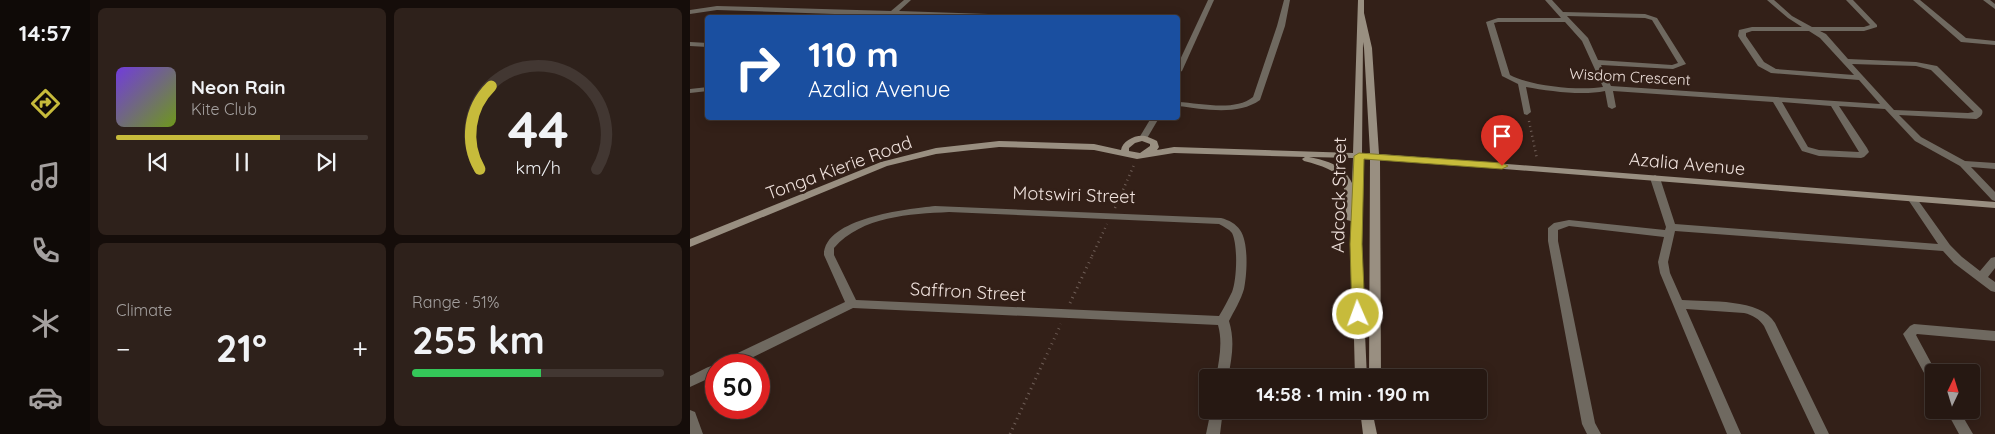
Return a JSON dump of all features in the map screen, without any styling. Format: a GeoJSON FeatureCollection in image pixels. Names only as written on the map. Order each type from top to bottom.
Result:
{"type":"FeatureCollection","features":[{"type":"Feature","properties":{"kind":"main road","name":"Adcock Street"},"geometry":{"type":"LineString","coordinates":[[1361,0],[1361,13],[1368,48],[1376,156],[1375,369]]}},
{"type":"Feature","properties":{"kind":"main road","name":"Adcock Street"},"geometry":{"type":"LineString","coordinates":[[1361,13],[1358,19],[1359,156],[1356,244],[1362,369]]}},
{"type":"Feature","properties":{"kind":"main road","name":"Tonga Kierie Road"},"geometry":{"type":"LineString","coordinates":[[1094,147],[1140,139],[1174,150]]}},
{"type":"Feature","properties":{"kind":"main road"},"geometry":{"type":"LineString","coordinates":[[1140,139],[1125,147],[1125,152],[1138,155],[1155,148],[1154,143]]}},
{"type":"Feature","properties":{"kind":"main road","name":"Tonga Kierie Road"},"geometry":{"type":"LineString","coordinates":[[690,243],[884,164],[911,156],[980,145],[1094,147],[1138,155],[1174,150],[1376,156]]}},
{"type":"Feature","properties":{"kind":"main road"},"geometry":{"type":"LineString","coordinates":[[1274,154],[1310,159],[1332,167],[1344,176],[1350,187],[1351,221],[1356,244]]}},
{"type":"Feature","properties":{"kind":"main road","name":"Azalia Avenue"},"geometry":{"type":"LineString","coordinates":[[1376,156],[1995,205]]}},
{"type":"Feature","properties":{"kind":"main road"},"geometry":{"type":"LineString","coordinates":[[1368,419],[1370,434]]}},
{"type":"Feature","properties":{"kind":"main road"},"geometry":{"type":"LineString","coordinates":[[1370,434],[1372,419]]}},
{"type":"Feature","properties":{"kind":"street"},"geometry":{"type":"LineString","coordinates":[[690,12],[717,8],[891,15],[908,0]]}},
{"type":"Feature","properties":{"kind":"street"},"geometry":{"type":"LineString","coordinates":[[1180,68],[1211,0]]}},
{"type":"Feature","properties":{"kind":"street"},"geometry":{"type":"LineString","coordinates":[[1180,104],[1237,106],[1253,102],[1257,98],[1281,26],[1287,0]]}},
{"type":"Feature","properties":{"kind":"street"},"geometry":{"type":"LineString","coordinates":[[1548,0],[1580,34],[1608,88],[1612,107]]}},
{"type":"Feature","properties":{"kind":"street"},"geometry":{"type":"LineString","coordinates":[[1770,0],[1790,17],[1814,29],[1847,61],[1918,139],[1962,164],[1995,198]]}},
{"type":"Feature","properties":{"kind":"street"},"geometry":{"type":"LineString","coordinates":[[1849,0],[1874,26],[1864,29],[1752,29],[1742,32],[1762,64],[1774,71],[1862,78]]}},
{"type":"Feature","properties":{"kind":"street"},"geometry":{"type":"LineString","coordinates":[[1916,0],[1964,40],[1995,43]]}},
{"type":"Feature","properties":{"kind":"street"},"geometry":{"type":"LineString","coordinates":[[1986,0],[1995,7]]}},
{"type":"Feature","properties":{"kind":"street"},"geometry":{"type":"LineString","coordinates":[[1527,112],[1522,84],[1513,81],[1503,71],[1490,22],[1563,17],[1645,16],[1655,19],[1682,64],[1673,67],[1595,62]]}},
{"type":"Feature","properties":{"kind":"street"},"geometry":{"type":"LineString","coordinates":[[690,44],[705,45]]}},
{"type":"Feature","properties":{"kind":"street","name":"Wisdom Crescent"},"geometry":{"type":"LineString","coordinates":[[1522,84],[1832,103],[1968,116],[1976,116],[1979,112],[1934,68],[1916,64],[1847,61]]}},
{"type":"Feature","properties":{"kind":"street"},"geometry":{"type":"LineString","coordinates":[[690,91],[705,89]]}},
{"type":"Feature","properties":{"kind":"street"},"geometry":{"type":"LineString","coordinates":[[1776,99],[1805,148],[1819,153],[1861,155],[1864,152],[1863,148],[1832,103]]}},
{"type":"Feature","properties":{"kind":"street"},"geometry":{"type":"LineString","coordinates":[[1140,139],[1154,120]]}},
{"type":"Feature","properties":{"kind":"street"},"geometry":{"type":"LineString","coordinates":[[1962,164],[1995,166]]}},
{"type":"Feature","properties":{"kind":"street"},"geometry":{"type":"LineString","coordinates":[[1654,178],[1671,230],[1663,262],[1678,304],[1734,434]]}},
{"type":"Feature","properties":{"kind":"street"},"geometry":{"type":"LineString","coordinates":[[1912,198],[1946,248],[1958,260],[1995,288]]}},
{"type":"Feature","properties":{"kind":"street","name":"Motswiri Street"},"geometry":{"type":"LineString","coordinates":[[852,304],[829,255],[829,247],[834,238],[855,225],[933,209],[1208,220],[1221,221],[1232,226],[1238,233],[1240,246],[1241,272],[1238,290],[1223,321]]}},
{"type":"Feature","properties":{"kind":"street"},"geometry":{"type":"LineString","coordinates":[[1594,434],[1589,424],[1553,241],[1553,228],[1558,224],[1570,223],[1946,248]]}},
{"type":"Feature","properties":{"kind":"street"},"geometry":{"type":"LineString","coordinates":[[1982,278],[1995,262]]}},
{"type":"Feature","properties":{"kind":"street","name":"Saffron Street"},"geometry":{"type":"LineString","coordinates":[[748,354],[852,304],[1223,321]]}},
{"type":"Feature","properties":{"kind":"street"},"geometry":{"type":"LineString","coordinates":[[1678,304],[1744,309],[1764,316],[1822,434]]}},
{"type":"Feature","properties":{"kind":"street"},"geometry":{"type":"LineString","coordinates":[[1223,321],[1227,335],[1224,369]]}},
{"type":"Feature","properties":{"kind":"street"},"geometry":{"type":"LineString","coordinates":[[1925,365],[1908,334],[1914,329],[1995,336]]}},
{"type":"Feature","properties":{"kind":"street"},"geometry":{"type":"LineString","coordinates":[[690,382],[705,374]]}},
{"type":"Feature","properties":{"kind":"street"},"geometry":{"type":"LineString","coordinates":[[690,416],[696,434]]}},
{"type":"Feature","properties":{"kind":"street"},"geometry":{"type":"LineString","coordinates":[[1213,434],[1216,419]]}},
{"type":"Feature","properties":{"kind":"street"},"geometry":{"type":"LineString","coordinates":[[1957,419],[1966,434]]}},
{"type":"Feature","properties":{"kind":"path"},"geometry":{"type":"LineString","coordinates":[[1527,112],[1539,169]]}},
{"type":"Feature","properties":{"kind":"path"},"geometry":{"type":"LineString","coordinates":[[1010,434],[1138,155]]}},
{"type":"Feature","properties":{"kind":"route"},"geometry":{"type":"LineString","coordinates":[[1358,314],[1356,244],[1359,156],[1502,166]]}}]}
